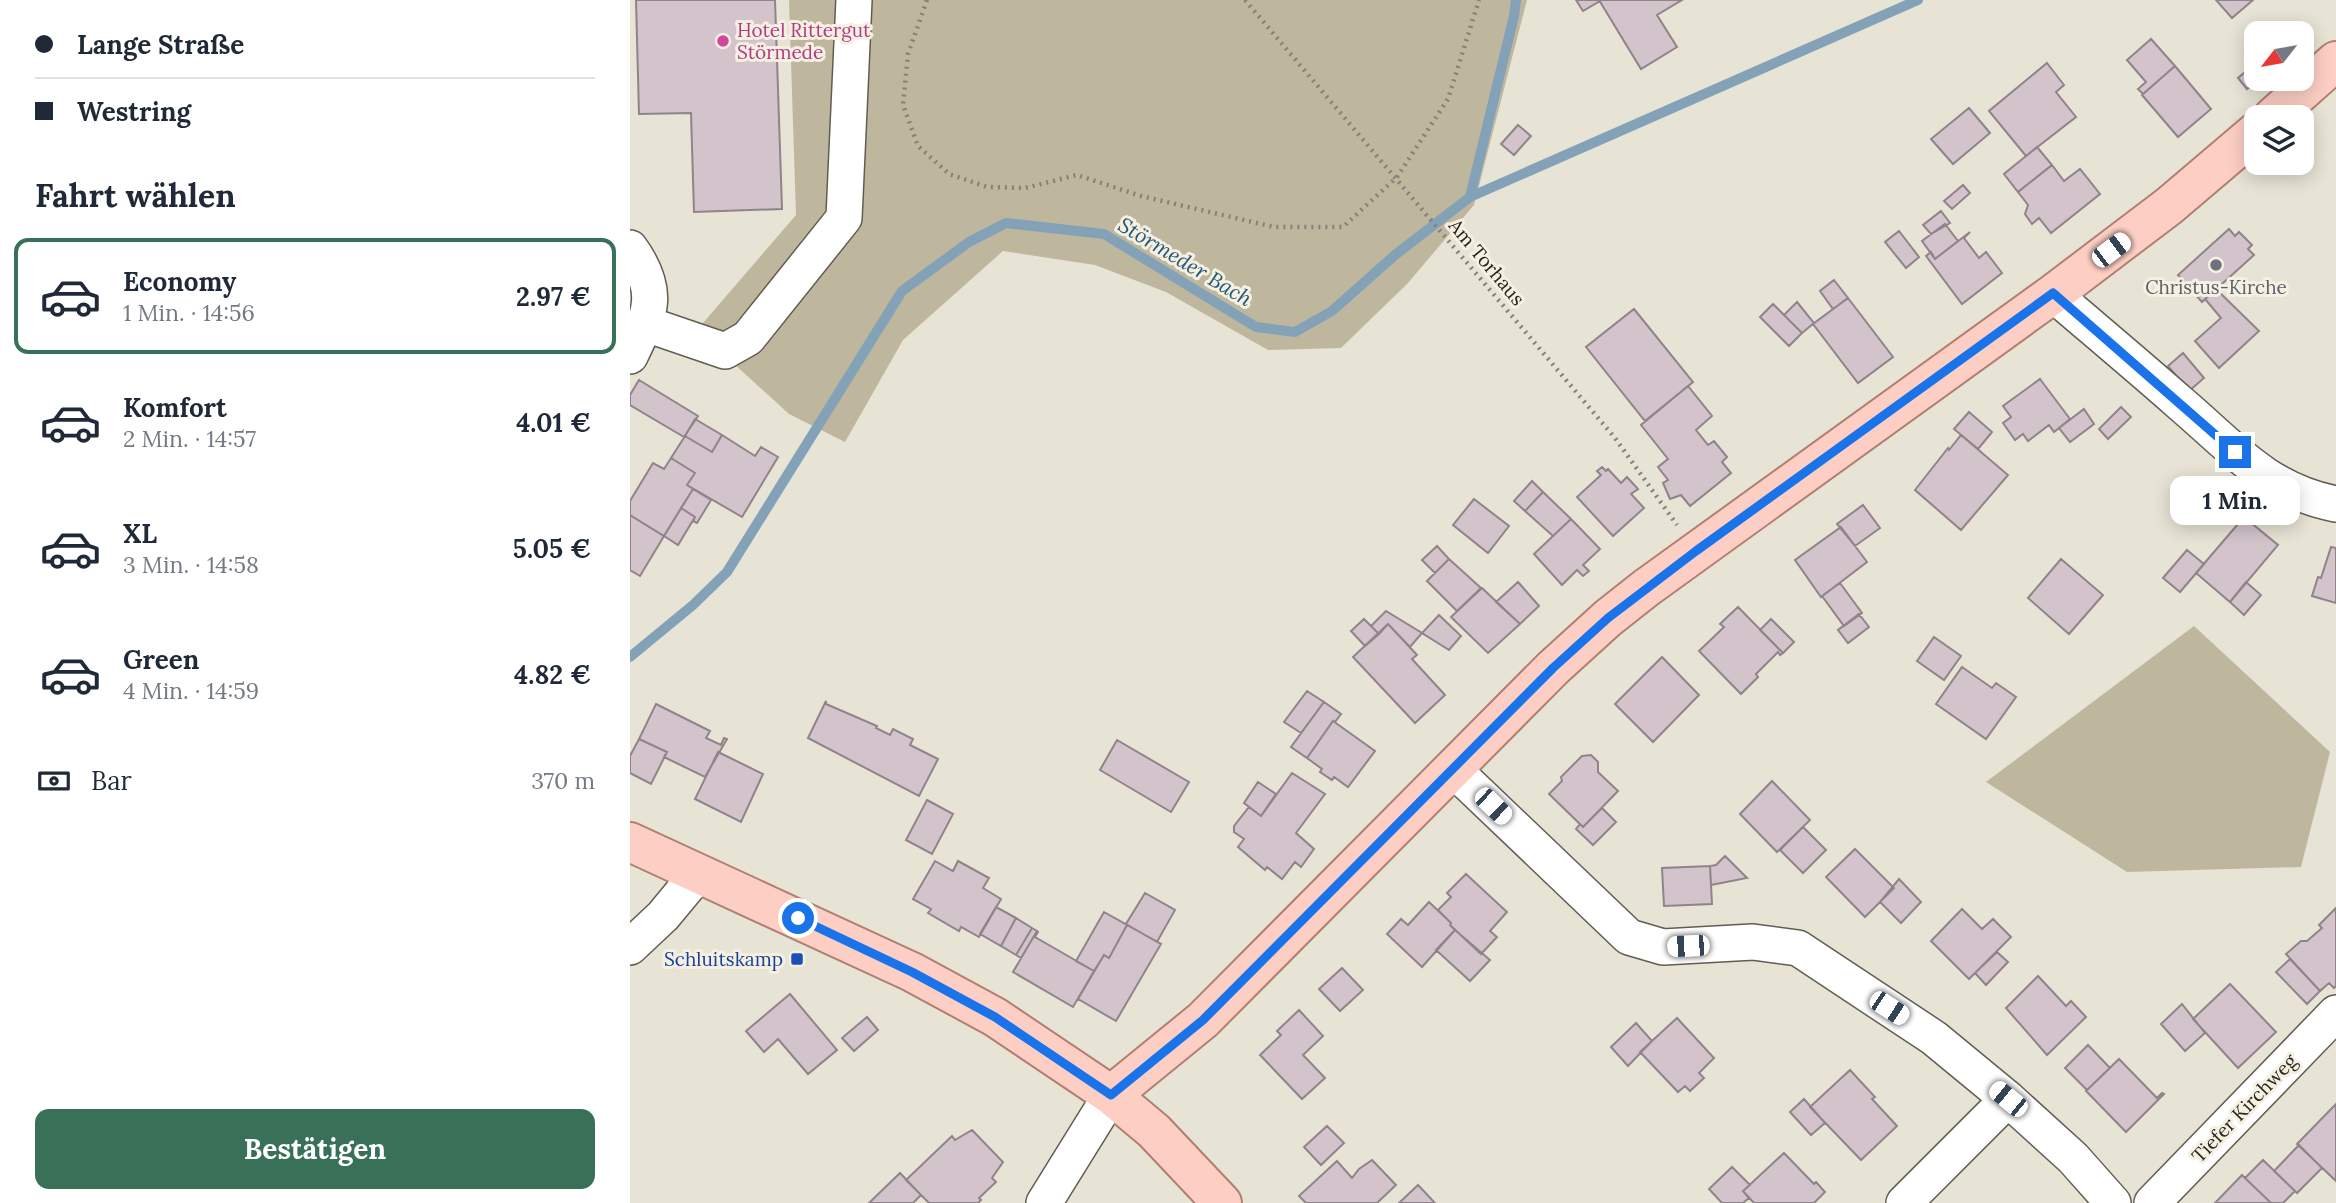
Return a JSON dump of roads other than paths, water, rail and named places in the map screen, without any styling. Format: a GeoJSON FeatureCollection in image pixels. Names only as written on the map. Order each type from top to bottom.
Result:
{"type":"FeatureCollection","features":[{"type":"Feature","properties":{"kind":"main road"},"geometry":{"type":"LineString","coordinates":[[2286,105],[2336,61]]}},
{"type":"Feature","properties":{"kind":"main road"},"geometry":{"type":"LineString","coordinates":[[1111,1095],[1203,1020],[1553,668],[1608,618],[1696,551],[2053,293],[2169,206],[2244,142]]}},
{"type":"Feature","properties":{"kind":"main road"},"geometry":{"type":"LineString","coordinates":[[630,842],[912,972],[995,1017],[1111,1095],[1154,1131],[1222,1203]]}},
{"type":"Feature","properties":{"kind":"street"},"geometry":{"type":"LineString","coordinates":[[646,324],[725,351],[748,338],[844,218],[854,0]]}},
{"type":"Feature","properties":{"kind":"street"},"geometry":{"type":"LineString","coordinates":[[630,248],[649,282],[650,310],[630,356]]}},
{"type":"Feature","properties":{"kind":"street"},"geometry":{"type":"LineString","coordinates":[[2053,293],[2253,468],[2288,489],[2336,504]]}},
{"type":"Feature","properties":{"kind":"street"},"geometry":{"type":"LineString","coordinates":[[1453,769],[1629,937],[1663,947],[1753,942],[1798,948],[1934,1038],[2008,1099],[2073,1158],[2113,1203]]}},
{"type":"Feature","properties":{"kind":"street"},"geometry":{"type":"LineString","coordinates":[[630,947],[663,916],[697,874]]}},
{"type":"Feature","properties":{"kind":"street","name":"Tiefer Kirchweg"},"geometry":{"type":"LineString","coordinates":[[2152,1203],[2336,1013]]}},
{"type":"Feature","properties":{"kind":"street"},"geometry":{"type":"LineString","coordinates":[[1044,1203],[1111,1095]]}},
{"type":"Feature","properties":{"kind":"street"},"geometry":{"type":"LineString","coordinates":[[1904,1203],[2008,1099]]}},
{"type":"Feature","properties":{"kind":"waterway","name":"Störmeder Bach"},"geometry":{"type":"LineString","coordinates":[[630,657],[693,605],[727,572],[902,291],[969,242],[1006,223],[1104,234],[1256,327],[1295,332],[1332,311],[1395,255],[1470,197],[1516,0]]}},
{"type":"Feature","properties":{"kind":"waterway"},"geometry":{"type":"LineString","coordinates":[[1470,197],[1918,0]]}},
{"type":"Feature","properties":{"kind":"place","name":"Hotel Rittergut Störmede"},"geometry":{"type":"Point","coordinates":[723,41]}},
{"type":"Feature","properties":{"kind":"place","name":"Christus-Kirche"},"geometry":{"type":"Point","coordinates":[2216,265]}},
{"type":"Feature","properties":{"kind":"place","name":"Schluitskamp"},"geometry":{"type":"Point","coordinates":[797,959]}}]}
